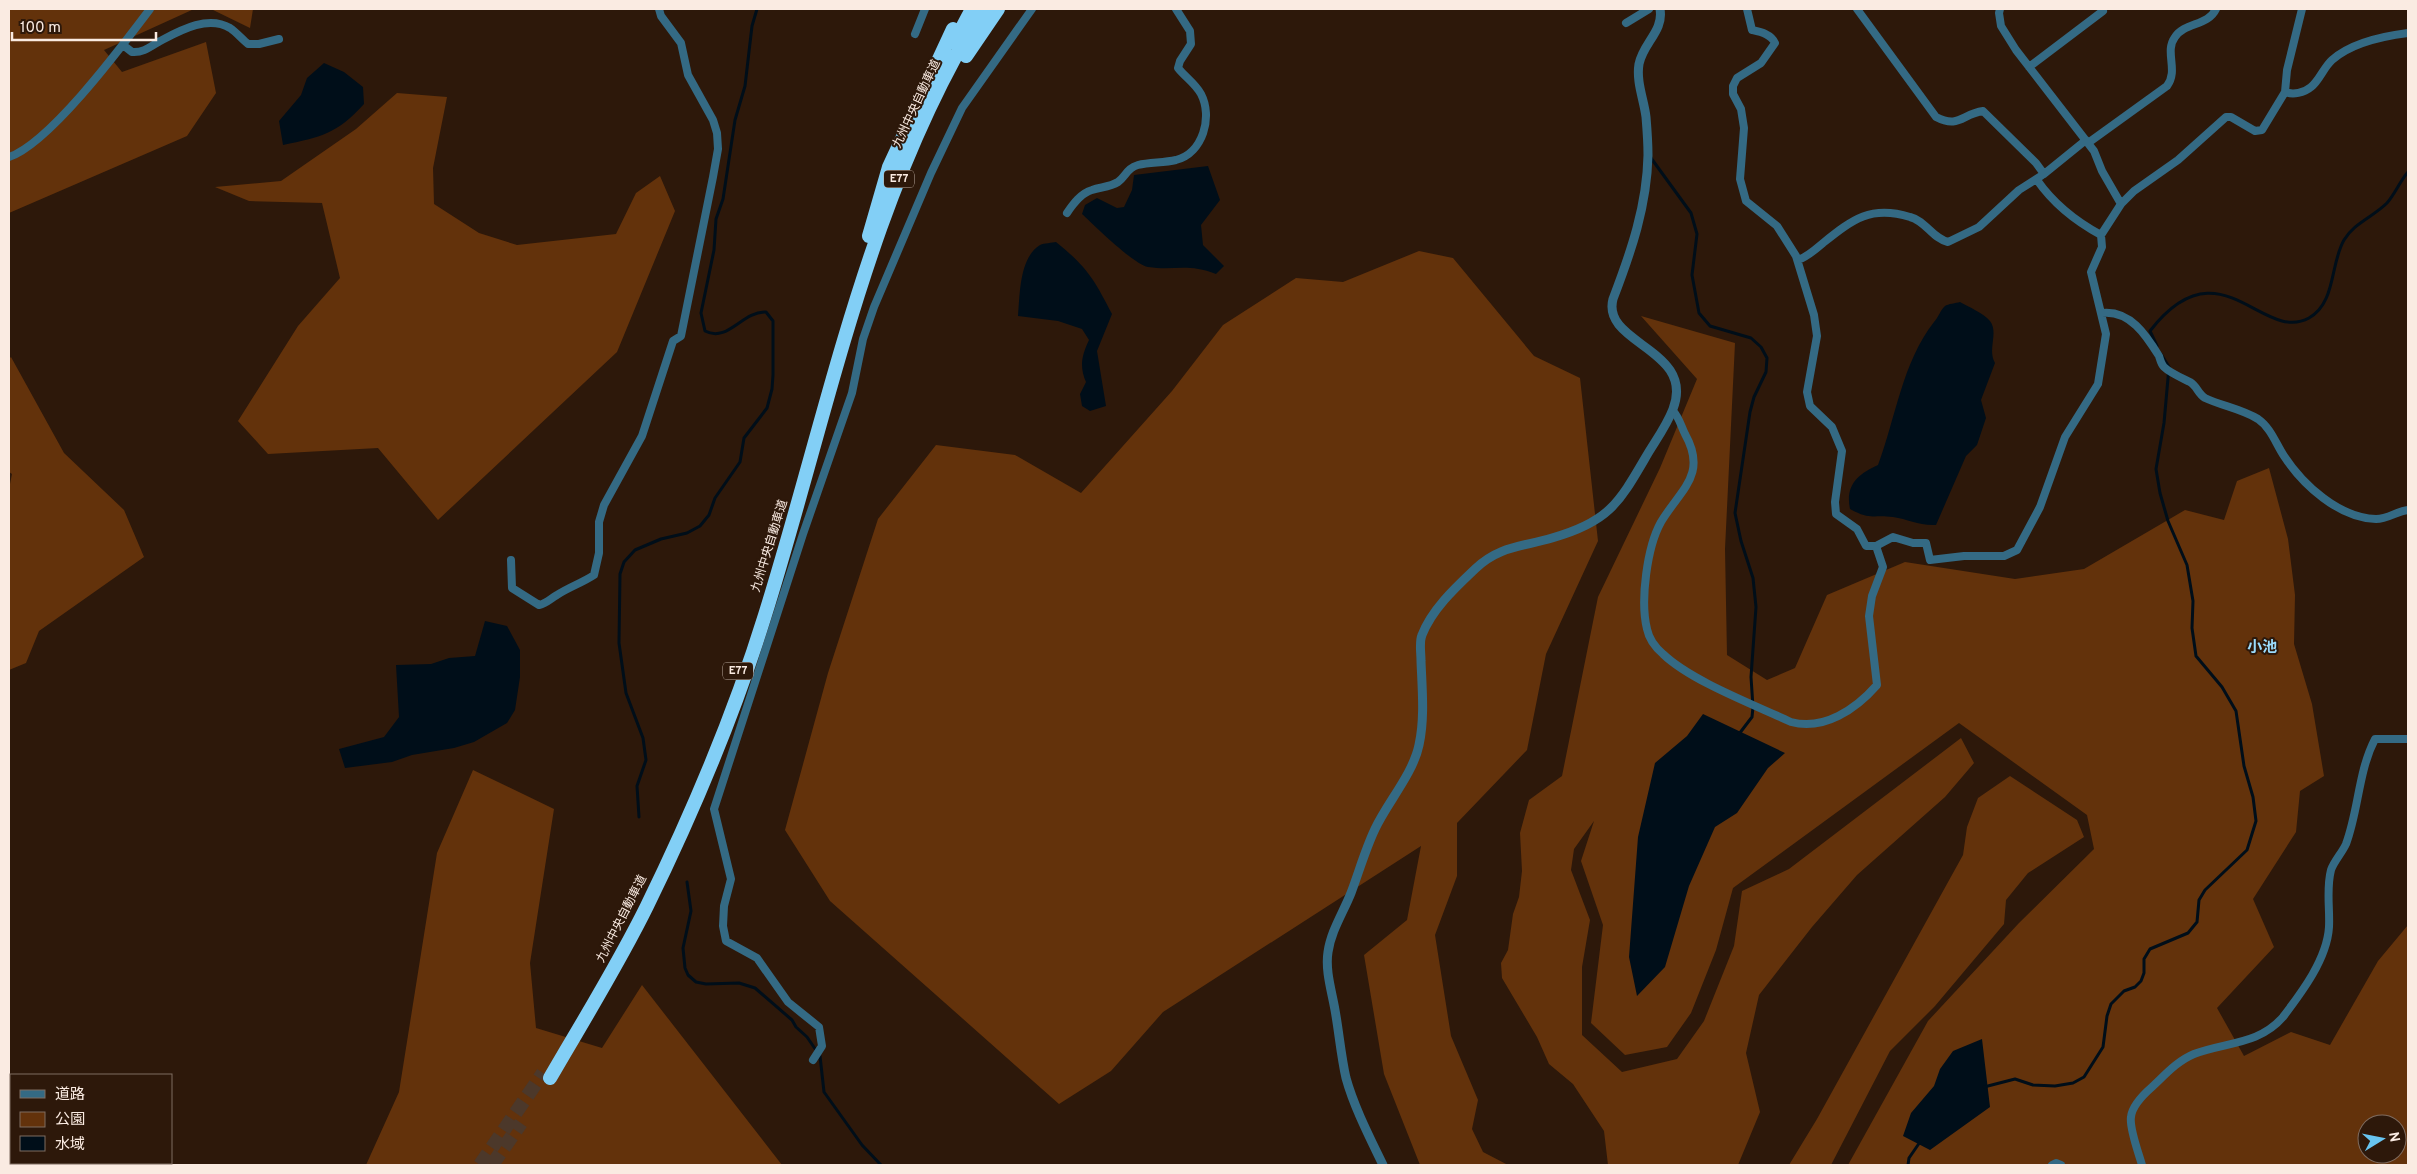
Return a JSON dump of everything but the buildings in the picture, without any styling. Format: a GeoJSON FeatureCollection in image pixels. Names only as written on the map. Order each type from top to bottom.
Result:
{"type":"FeatureCollection","features":[{"type":"Feature","properties":{"kind":"highway"},"geometry":{"type":"LineString","coordinates":[[867,241],[889,168],[962,9]]}},
{"type":"Feature","properties":{"kind":"highway","name":"九州中央自動車道"},"geometry":{"type":"LineString","coordinates":[[972,9],[938,73],[867,241],[762,600],[729,696],[687,801],[639,903],[546,1076],[608,980],[647,907],[694,804],[733,710],[796,514],[839,359],[896,185],[956,58],[983,9]]}},
{"type":"Feature","properties":{"kind":"highway"},"geometry":{"type":"LineString","coordinates":[[839,359],[924,140],[965,58],[998,9]]}},
{"type":"Feature","properties":{"kind":"street"},"geometry":{"type":"LineString","coordinates":[[9,158],[27,147],[51,126],[123,45],[150,9]]}},
{"type":"Feature","properties":{"kind":"street"},"geometry":{"type":"LineString","coordinates":[[511,560],[512,588],[539,605],[545,604],[557,594],[580,585],[594,575],[599,553],[599,522],[604,505],[642,436],[673,341],[681,336],[718,148],[717,133],[713,120],[688,76],[681,43],[661,16],[659,9]]}},
{"type":"Feature","properties":{"kind":"street"},"geometry":{"type":"LineString","coordinates":[[915,34],[925,9]]}},
{"type":"Feature","properties":{"kind":"street"},"geometry":{"type":"LineString","coordinates":[[813,1060],[822,1046],[819,1027],[788,1002],[757,958],[726,941],[723,926],[724,906],[731,879],[714,809],[803,534],[852,393],[863,339],[874,306],[931,173],[962,108],[1032,9]]}},
{"type":"Feature","properties":{"kind":"street"},"geometry":{"type":"LineString","coordinates":[[1067,213],[1076,201],[1090,190],[1105,188],[1118,182],[1128,168],[1178,160],[1197,148],[1204,128],[1206,107],[1200,92],[1178,68],[1180,61],[1191,44],[1190,31],[1176,9]]}},
{"type":"Feature","properties":{"kind":"street"},"geometry":{"type":"LineString","coordinates":[[1626,24],[1649,9]]}},
{"type":"Feature","properties":{"kind":"street"},"geometry":{"type":"LineString","coordinates":[[1383,1165],[1346,1078],[1330,988],[1328,954],[1333,932],[1350,895],[1375,828],[1398,791],[1419,746],[1422,710],[1421,637],[1430,619],[1452,593],[1478,567],[1501,550],[1553,538],[1581,529],[1613,508],[1634,478],[1673,411],[1676,392],[1670,368],[1620,328],[1614,320],[1611,306],[1640,222],[1646,188],[1648,155],[1646,117],[1639,66],[1645,46],[1659,27],[1660,9]]}},
{"type":"Feature","properties":{"kind":"street"},"geometry":{"type":"LineString","coordinates":[[1747,9],[1752,30],[1763,32],[1773,38],[1775,43],[1761,63],[1737,78],[1733,86],[1733,94],[1741,108],[1744,128],[1742,184],[1746,201],[1777,226],[1787,238],[1798,260],[1814,315],[1817,336],[1808,386],[1808,400],[1814,410],[1832,427],[1842,451],[1835,502],[1836,514],[1857,529],[1866,546],[1876,546],[1893,537],[1913,543],[1926,543],[1930,560],[1964,556],[2004,556],[2017,550],[2040,507],[2065,437],[2098,384],[2106,334],[2091,277],[2102,247],[2101,235],[2121,204],[2134,191],[2197,144],[2226,117],[2232,117],[2254,131],[2262,130],[2285,92],[2287,70],[2302,9]]}},
{"type":"Feature","properties":{"kind":"street"},"geometry":{"type":"LineString","coordinates":[[1857,9],[1936,117],[1951,123],[1960,122],[1983,111],[2036,162],[2044,174]]}},
{"type":"Feature","properties":{"kind":"street"},"geometry":{"type":"LineString","coordinates":[[2000,9],[1998,13],[2001,26],[2029,67],[2087,142],[2121,204]]}},
{"type":"Feature","properties":{"kind":"street"},"geometry":{"type":"LineString","coordinates":[[1798,260],[1849,221],[1881,211],[1912,217],[1921,221],[1937,237],[1948,242],[1979,227],[2019,190],[2037,180],[2167,86],[2172,75],[2171,45],[2173,39],[2185,28],[2212,17],[2216,9]]}},
{"type":"Feature","properties":{"kind":"street"},"geometry":{"type":"LineString","coordinates":[[2029,67],[2103,12]]}},
{"type":"Feature","properties":{"kind":"street"},"geometry":{"type":"LineString","coordinates":[[123,45],[132,52],[142,52],[170,37],[205,22],[217,23],[231,28],[248,44],[259,44],[278,39]]}},
{"type":"Feature","properties":{"kind":"street"},"geometry":{"type":"LineString","coordinates":[[2285,92],[2295,94],[2311,87],[2333,59],[2366,42],[2408,33]]}},
{"type":"Feature","properties":{"kind":"street"},"geometry":{"type":"LineString","coordinates":[[2037,180],[2054,200],[2088,228],[2101,235]]}},
{"type":"Feature","properties":{"kind":"street"},"geometry":{"type":"LineString","coordinates":[[2102,313],[2115,313],[2136,326],[2142,332],[2163,366],[2194,384],[2198,393],[2203,397],[2223,403],[2259,420],[2271,434],[2294,470],[2316,492],[2343,510],[2358,516],[2376,519],[2408,510]]}},
{"type":"Feature","properties":{"kind":"street"},"geometry":{"type":"LineString","coordinates":[[1673,411],[1692,447],[1693,462],[1686,489],[1661,522],[1650,550],[1645,596],[1646,615],[1647,630],[1652,642],[1664,655],[1688,672],[1782,718],[1803,725],[1833,719],[1865,700],[1877,685],[1869,616],[1872,596],[1883,567],[1876,546]]}},
{"type":"Feature","properties":{"kind":"street"},"geometry":{"type":"LineString","coordinates":[[2142,1165],[2130,1118],[2134,1107],[2146,1092],[2174,1066],[2194,1054],[2237,1044],[2273,1027],[2306,985],[2326,942],[2329,928],[2329,883],[2332,868],[2345,845],[2360,796],[2360,780],[2367,755],[2375,739],[2408,739]]}},
{"type":"Feature","properties":{"kind":"street"},"geometry":{"type":"LineString","coordinates":[[2052,1165],[2056,1163],[2061,1165]]}},
{"type":"Feature","properties":{"kind":"green space"},"geometry":{"type":"Polygon","coordinates":[[[9,9],[194,9],[104,50],[122,72],[206,42],[216,93],[187,136],[9,213],[9,9]]]}},
{"type":"Feature","properties":{"kind":"green space"},"geometry":{"type":"Polygon","coordinates":[[[211,9],[253,9],[250,28],[211,9]]]}},
{"type":"Feature","properties":{"kind":"green space"},"geometry":{"type":"Polygon","coordinates":[[[397,93],[447,97],[433,168],[434,204],[479,233],[517,245],[616,234],[636,193],[660,176],[675,211],[617,352],[438,520],[378,448],[268,454],[238,421],[298,326],[340,278],[322,203],[249,201],[215,187],[281,181],[356,129],[397,93]]]}},
{"type":"Feature","properties":{"kind":"green space"},"geometry":{"type":"Polygon","coordinates":[[[1419,251],[1453,258],[1534,356],[1580,378],[1598,541],[1546,654],[1527,750],[1457,823],[1457,876],[1435,935],[1451,1036],[1478,1100],[1472,1129],[1483,1152],[1508,1165],[1420,1165],[1384,1074],[1364,955],[1407,920],[1421,846],[1163,1012],[1111,1071],[1059,1104],[830,901],[785,830],[828,673],[878,519],[936,445],[1015,455],[1081,493],[1172,391],[1223,325],[1296,278],[1343,282],[1419,251]]]}},
{"type":"Feature","properties":{"kind":"green space"},"geometry":{"type":"Polygon","coordinates":[[[1641,316],[1735,343],[1725,549],[1727,655],[1767,680],[1795,668],[1827,595],[1905,562],[2015,579],[2084,569],[2185,510],[2224,520],[2237,481],[2269,468],[2288,539],[2295,595],[2294,644],[2312,704],[2324,776],[2300,791],[2296,832],[2253,899],[2274,947],[2217,1008],[2244,1056],[2291,1032],[2330,1045],[2378,961],[2408,925],[2408,1165],[1848,1165],[1928,1021],[2019,923],[2094,849],[2087,815],[1959,723],[1733,888],[1716,950],[1691,1013],[1667,1047],[1625,1055],[1591,1023],[1603,925],[1581,861],[1594,821],[1574,849],[1571,870],[1590,920],[1582,967],[1582,1035],[1622,1072],[1677,1059],[1704,1021],[1734,946],[1742,891],[1789,869],[1961,738],[1974,763],[1945,797],[1857,875],[1812,927],[1759,995],[1746,1053],[1760,1112],[1738,1165],[1608,1165],[1604,1131],[1573,1084],[1549,1064],[1537,1037],[1502,978],[1501,963],[1508,950],[1513,914],[1519,897],[1522,871],[1520,833],[1529,800],[1562,776],[1598,597],[1660,468],[1697,379],[1641,316]]]}},
{"type":"Feature","properties":{"kind":"green space"},"geometry":{"type":"Polygon","coordinates":[[[11,357],[64,453],[124,510],[144,557],[39,631],[26,663],[9,670],[9,489],[12,474],[9,472],[9,359],[11,357]]]}},
{"type":"Feature","properties":{"kind":"green space"},"geometry":{"type":"Polygon","coordinates":[[[473,770],[554,809],[530,963],[536,1028],[602,1048],[642,985],[782,1165],[366,1165],[399,1092],[437,853],[473,770]]]}},
{"type":"Feature","properties":{"kind":"green space"},"geometry":{"type":"Polygon","coordinates":[[[2010,776],[2077,820],[2084,837],[2028,873],[2006,900],[2004,924],[1935,1006],[1890,1051],[1831,1165],[1789,1165],[1817,1119],[1963,855],[1967,827],[1978,798],[2010,776]]]}},
{"type":"Feature","properties":{"kind":"water"},"geometry":{"type":"Polygon","coordinates":[[[324,63],[344,72],[363,87],[364,104],[345,122],[328,133],[283,145],[279,121],[301,95],[307,78],[324,63]]]}},
{"type":"Feature","properties":{"kind":"water"},"geometry":{"type":"Polygon","coordinates":[[[1208,166],[1220,200],[1201,225],[1203,245],[1224,266],[1216,274],[1197,269],[1157,268],[1141,264],[1082,214],[1085,205],[1097,198],[1117,208],[1124,207],[1132,190],[1134,175],[1208,166]]]}},
{"type":"Feature","properties":{"kind":"water"},"geometry":{"type":"Polygon","coordinates":[[[1056,242],[1089,274],[1112,314],[1097,351],[1106,406],[1090,411],[1082,406],[1080,394],[1086,382],[1082,361],[1089,340],[1082,329],[1058,321],[1018,316],[1020,288],[1028,259],[1040,245],[1056,242]]]}},
{"type":"Feature","properties":{"kind":"water"},"geometry":{"type":"Polygon","coordinates":[[[1960,302],[1987,318],[1993,331],[1992,352],[1995,363],[1981,400],[1986,418],[1977,445],[1966,456],[1936,525],[1857,513],[1850,509],[1849,493],[1851,487],[1864,472],[1878,465],[1914,355],[1944,307],[1960,302]]]}},
{"type":"Feature","properties":{"kind":"water"},"geometry":{"type":"Polygon","coordinates":[[[485,621],[507,626],[520,650],[520,677],[515,710],[507,723],[474,742],[454,748],[412,755],[392,762],[345,768],[339,749],[384,737],[399,717],[396,665],[431,664],[449,658],[475,656],[485,621]]]}},
{"type":"Feature","properties":{"kind":"water"},"geometry":{"type":"Polygon","coordinates":[[[1703,714],[1785,753],[1768,768],[1737,813],[1715,827],[1689,886],[1665,967],[1637,996],[1629,957],[1638,837],[1655,763],[1687,736],[1703,714]]]}},
{"type":"Feature","properties":{"kind":"water"},"geometry":{"type":"Polygon","coordinates":[[[1982,1039],[1990,1107],[1930,1150],[1903,1136],[1911,1113],[1934,1086],[1940,1069],[1953,1051],[1982,1039]]]}},
{"type":"Feature","properties":{"kind":"waterway"},"geometry":{"type":"LineString","coordinates":[[639,817],[637,786],[646,760],[643,738],[626,693],[619,643],[620,574],[624,562],[635,550],[661,539],[687,533],[700,526],[709,515],[715,498],[740,462],[744,438],[767,408],[772,389],[773,321],[766,312],[757,313],[728,330],[713,334],[705,331],[701,313],[714,250],[716,219],[723,199],[735,120],[745,86],[752,26],[757,9]]}},
{"type":"Feature","properties":{"kind":"waterway"},"geometry":{"type":"LineString","coordinates":[[1651,158],[1691,213],[1697,234],[1692,275],[1699,313],[1710,326],[1751,338],[1761,347],[1767,358],[1766,372],[1754,397],[1750,412],[1735,513],[1741,541],[1753,578],[1756,607],[1751,677],[1752,717],[1739,734]]}},
{"type":"Feature","properties":{"kind":"waterway"},"geometry":{"type":"LineString","coordinates":[[2157,346],[2150,331],[2175,306],[2198,295],[2219,294],[2238,300],[2274,318],[2292,322],[2309,318],[2324,303],[2336,260],[2348,234],[2387,203],[2408,172]]}},
{"type":"Feature","properties":{"kind":"waterway"},"geometry":{"type":"LineString","coordinates":[[1984,1087],[2015,1079],[2033,1085],[2055,1086],[2073,1083],[2084,1077],[2103,1047],[2107,1016],[2111,1004],[2124,991],[2135,987],[2141,981],[2144,973],[2144,959],[2150,949],[2188,933],[2197,922],[2199,900],[2205,890],[2247,850],[2256,821],[2253,797],[2244,766],[2236,711],[2222,687],[2196,656],[2192,628],[2193,601],[2187,565],[2168,521],[2160,493],[2156,469],[2164,423],[2169,367],[2161,354]]}},
{"type":"Feature","properties":{"kind":"waterway"},"geometry":{"type":"LineString","coordinates":[[687,882],[691,911],[683,948],[685,968],[688,975],[696,982],[706,984],[739,983],[755,988],[792,1020],[820,1056],[824,1092],[862,1145],[881,1165]]}},
{"type":"Feature","properties":{"kind":"waterway"},"geometry":{"type":"LineString","coordinates":[[1908,1165],[1909,1158],[1920,1142]]}},
{"type":"Feature","properties":{"kind":"tunnel"},"geometry":{"type":"LineString","coordinates":[[480,1165],[543,1073]]}},
{"type":"Feature","properties":{"kind":"tunnel"},"geometry":{"type":"LineString","coordinates":[[492,1165],[521,1123]]}},
{"type":"Feature","properties":{"kind":"district","name":"小池"},"geometry":{"type":"Point","coordinates":[2262,648]}}]}
